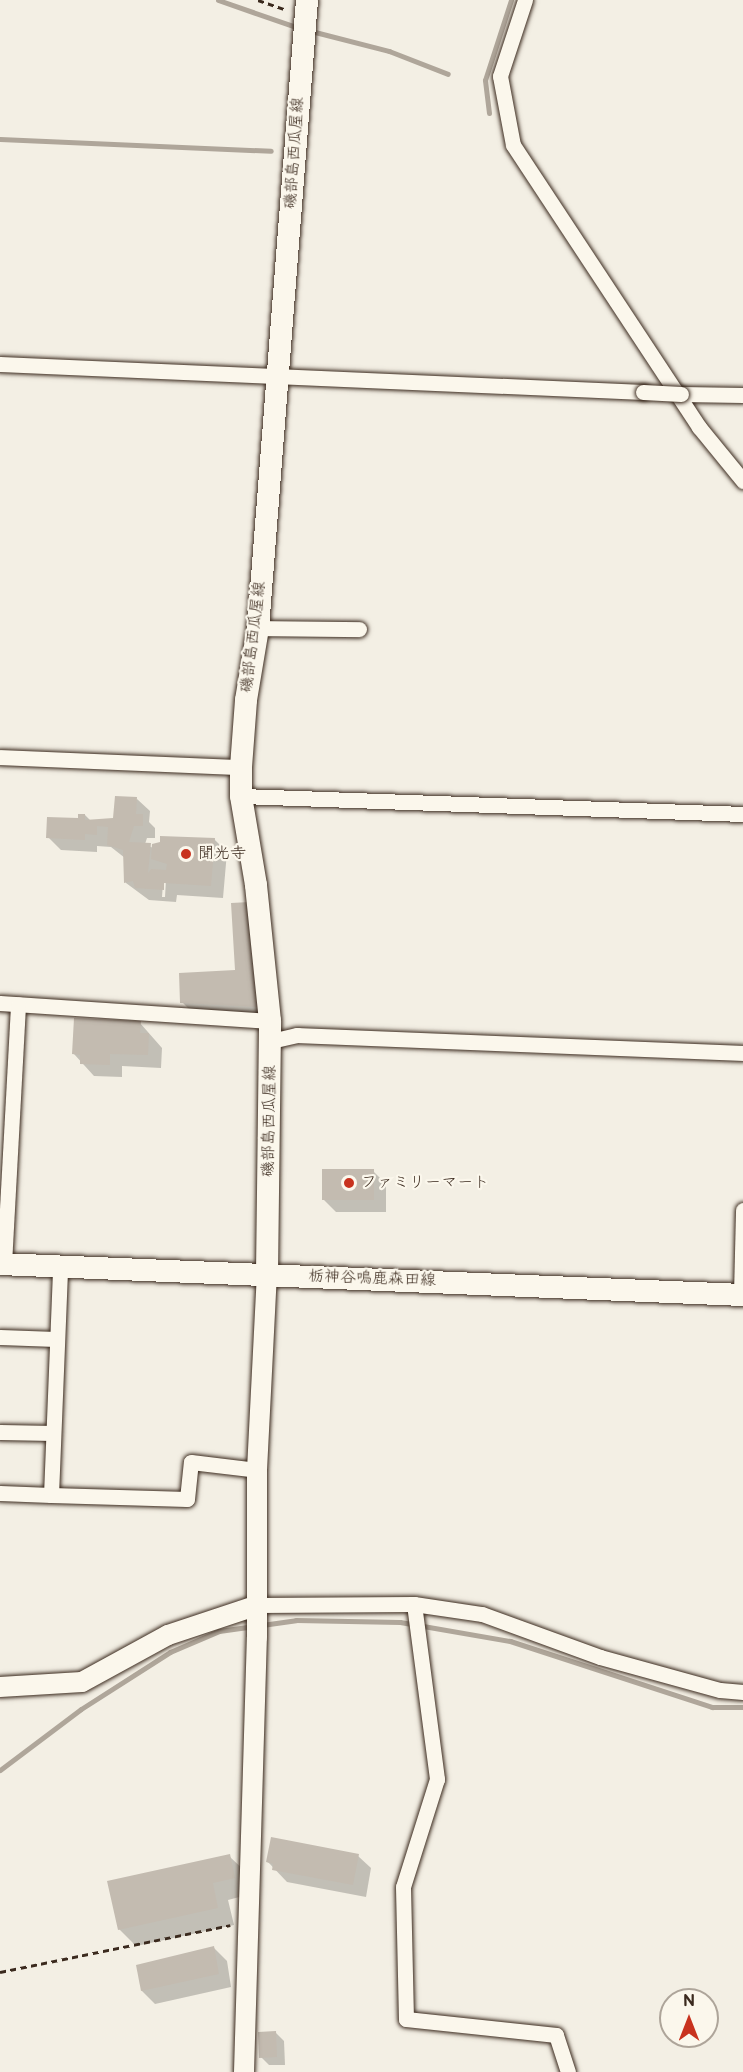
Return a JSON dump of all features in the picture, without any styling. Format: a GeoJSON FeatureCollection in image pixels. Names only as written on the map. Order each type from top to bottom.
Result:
{"type":"FeatureCollection","features":[{"type":"Feature","properties":{"kind":"main road","name":"磯部島西瓜屋線"},"geometry":{"type":"LineString","coordinates":[[267,1274],[271,1031],[256,885],[241,796],[241,766],[246,700],[258,628],[306,8]]}},
{"type":"Feature","properties":{"kind":"main road","name":"栃神谷鳴鹿森田線"},"geometry":{"type":"LineString","coordinates":[[2,1264],[742,1294]]}},
{"type":"Feature","properties":{"kind":"street"},"geometry":{"type":"LineString","coordinates":[[525,0],[500,76],[513,146],[699,427],[743,481]]}},
{"type":"Feature","properties":{"kind":"street"},"geometry":{"type":"LineString","coordinates":[[0,364],[743,395]]}},
{"type":"Feature","properties":{"kind":"street"},"geometry":{"type":"LineString","coordinates":[[258,628],[359,629]]}},
{"type":"Feature","properties":{"kind":"street"},"geometry":{"type":"LineString","coordinates":[[0,757],[241,766]]}},
{"type":"Feature","properties":{"kind":"street"},"geometry":{"type":"LineString","coordinates":[[241,796],[743,814]]}},
{"type":"Feature","properties":{"kind":"street"},"geometry":{"type":"LineString","coordinates":[[0,1003],[297,1035],[743,1053]]}},
{"type":"Feature","properties":{"kind":"street"},"geometry":{"type":"LineString","coordinates":[[2,1264],[18,1004]]}},
{"type":"Feature","properties":{"kind":"street"},"geometry":{"type":"LineString","coordinates":[[742,1294],[743,1210]]}},
{"type":"Feature","properties":{"kind":"street"},"geometry":{"type":"LineString","coordinates":[[51,1495],[60,1267]]}},
{"type":"Feature","properties":{"kind":"street"},"geometry":{"type":"LineString","coordinates":[[244,2072],[257,1637],[257,1470],[267,1274]]}},
{"type":"Feature","properties":{"kind":"street"},"geometry":{"type":"LineString","coordinates":[[0,1337],[56,1339]]}},
{"type":"Feature","properties":{"kind":"street"},"geometry":{"type":"LineString","coordinates":[[0,1432],[53,1433]]}},
{"type":"Feature","properties":{"kind":"street"},"geometry":{"type":"LineString","coordinates":[[0,1493],[187,1498],[191,1462],[257,1470]]}},
{"type":"Feature","properties":{"kind":"street"},"geometry":{"type":"LineString","coordinates":[[414,1604],[417,1644],[437,1779],[403,1887],[406,2019],[556,2035],[568,2072]]}},
{"type":"Feature","properties":{"kind":"street"},"geometry":{"type":"LineString","coordinates":[[0,1687],[82,1682],[168,1635],[257,1609],[414,1604],[482,1614],[600,1657],[720,1690],[743,1692]]}},
{"type":"Feature","properties":{"kind":"path"},"geometry":{"type":"LineString","coordinates":[[258,0],[306,8]]}},
{"type":"Feature","properties":{"kind":"path"},"geometry":{"type":"LineString","coordinates":[[0,1972],[249,1922]]}},
{"type":"Feature","properties":{"kind":"building"},"geometry":{"type":"Polygon","coordinates":[[[115,796],[137,797],[136,814],[143,814],[143,826],[134,826],[129,842],[151,843],[148,873],[151,869],[166,870],[167,864],[151,859],[152,844],[160,842],[160,836],[215,838],[211,886],[164,883],[164,890],[135,888],[133,881],[124,883],[123,850],[107,845],[108,827],[97,826],[97,835],[85,834],[85,840],[46,838],[47,817],[78,818],[78,814],[85,814],[85,820],[113,818],[115,796]]]}},
{"type":"Feature","properties":{"kind":"building"},"geometry":{"type":"Polygon","coordinates":[[[250,902],[258,1007],[180,1003],[179,973],[235,970],[231,903],[250,902]]]}},
{"type":"Feature","properties":{"kind":"building"},"geometry":{"type":"Polygon","coordinates":[[[74,1018],[141,1021],[140,1033],[149,1033],[148,1055],[110,1054],[110,1065],[80,1064],[80,1055],[72,1054],[74,1018]]]}},
{"type":"Feature","properties":{"kind":"building"},"geometry":{"type":"Polygon","coordinates":[[[322,1169],[374,1169],[374,1200],[322,1200],[322,1169]]]}},
{"type":"Feature","properties":{"kind":"building"},"geometry":{"type":"Polygon","coordinates":[[[271,1837],[359,1854],[353,1885],[272,1870],[273,1864],[266,1862],[271,1837]]]}},
{"type":"Feature","properties":{"kind":"building"},"geometry":{"type":"Polygon","coordinates":[[[230,1854],[235,1878],[213,1883],[218,1908],[118,1930],[107,1881],[230,1854]]]}},
{"type":"Feature","properties":{"kind":"building"},"geometry":{"type":"Polygon","coordinates":[[[214,1946],[219,1974],[141,1991],[136,1965],[214,1946]]]}},
{"type":"Feature","properties":{"kind":"building"},"geometry":{"type":"Polygon","coordinates":[[[276,2031],[277,2057],[259,2058],[258,2032],[276,2031]]]}},
{"type":"Feature","properties":{"kind":"waterway"},"geometry":{"type":"LineString","coordinates":[[218,0],[299,28]]}},
{"type":"Feature","properties":{"kind":"waterway"},"geometry":{"type":"LineString","coordinates":[[489,113],[485,80],[511,0]]}},
{"type":"Feature","properties":{"kind":"waterway"},"geometry":{"type":"LineString","coordinates":[[311,31],[389,51],[448,74]]}},
{"type":"Feature","properties":{"kind":"waterway"},"geometry":{"type":"LineString","coordinates":[[0,139],[271,151]]}},
{"type":"Feature","properties":{"kind":"waterway"},"geometry":{"type":"LineString","coordinates":[[262,1625],[296,1620],[400,1622],[510,1641],[712,1707],[743,1707]]}},
{"type":"Feature","properties":{"kind":"waterway"},"geometry":{"type":"LineString","coordinates":[[0,1770],[81,1709],[170,1652],[219,1631],[253,1626]]}},
{"type":"Feature","properties":{"kind":"place","name":"聞光寺"},"geometry":{"type":"Point","coordinates":[186,854]}},
{"type":"Feature","properties":{"kind":"place","name":"ファミリーマート"},"geometry":{"type":"Point","coordinates":[349,1183]}}]}
